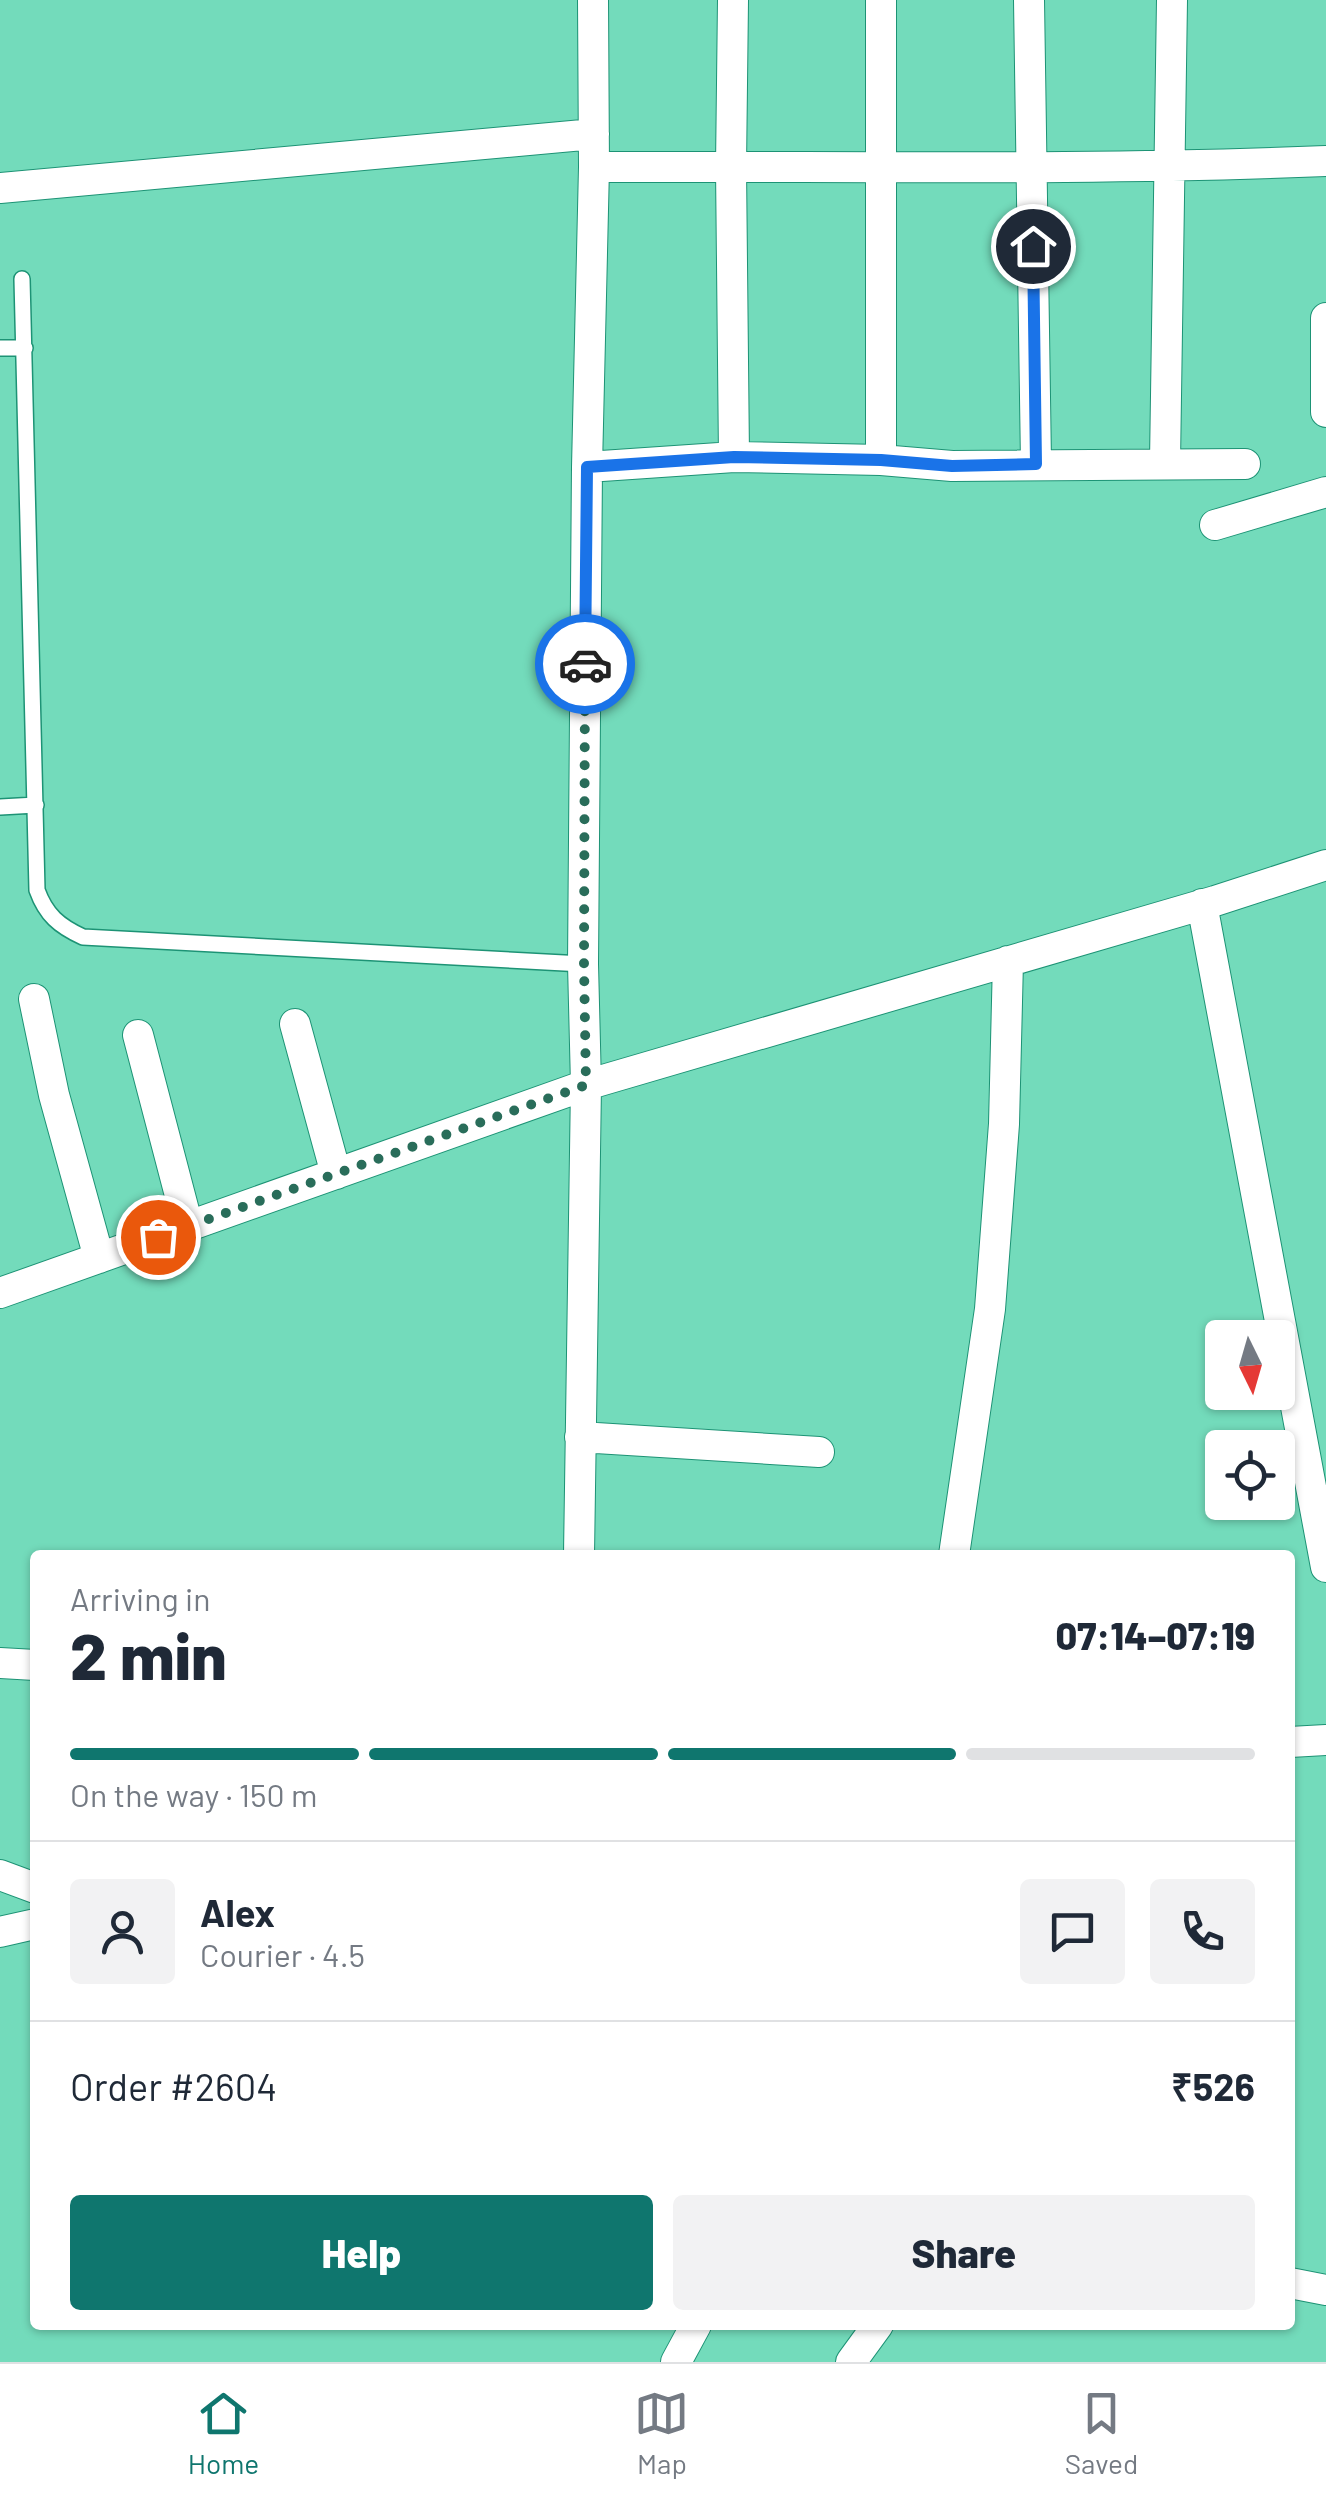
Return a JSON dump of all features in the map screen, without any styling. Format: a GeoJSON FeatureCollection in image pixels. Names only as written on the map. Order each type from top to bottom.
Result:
{"type":"FeatureCollection","features":[{"type":"Feature","properties":{"kind":"street"},"geometry":{"type":"LineString","coordinates":[[579,1550],[586,1085],[587,467],[594,168],[592,0]]}},
{"type":"Feature","properties":{"kind":"street"},"geometry":{"type":"LineString","coordinates":[[733,0],[734,457]]}},
{"type":"Feature","properties":{"kind":"street"},"geometry":{"type":"LineString","coordinates":[[881,0],[881,460]]}},
{"type":"Feature","properties":{"kind":"street"},"geometry":{"type":"LineString","coordinates":[[1029,0],[1036,464]]}},
{"type":"Feature","properties":{"kind":"street"},"geometry":{"type":"LineString","coordinates":[[1165,462],[1172,0]]}},
{"type":"Feature","properties":{"kind":"street"},"geometry":{"type":"LineString","coordinates":[[0,188],[594,134]]}},
{"type":"Feature","properties":{"kind":"street"},"geometry":{"type":"LineString","coordinates":[[594,168],[1171,167],[1326,162]]}},
{"type":"Feature","properties":{"kind":"street"},"geometry":{"type":"LineString","coordinates":[[1326,318],[1326,412]]}},
{"type":"Feature","properties":{"kind":"street"},"geometry":{"type":"LineString","coordinates":[[587,467],[734,457],[881,460],[952,466],[1245,464]]}},
{"type":"Feature","properties":{"kind":"street"},"geometry":{"type":"LineString","coordinates":[[1215,524],[1326,492]]}},
{"type":"Feature","properties":{"kind":"street"},"geometry":{"type":"LineString","coordinates":[[0,1293],[586,1085],[1326,865]]}},
{"type":"Feature","properties":{"kind":"street"},"geometry":{"type":"LineString","coordinates":[[1202,904],[1326,1567]]}},
{"type":"Feature","properties":{"kind":"street"},"geometry":{"type":"LineString","coordinates":[[955,1550],[990,1309],[1004,1124],[1008,961]]}},
{"type":"Feature","properties":{"kind":"street"},"geometry":{"type":"LineString","coordinates":[[34,999],[54,1095],[99,1258]]}},
{"type":"Feature","properties":{"kind":"street"},"geometry":{"type":"LineString","coordinates":[[296,1024],[336,1174]]}},
{"type":"Feature","properties":{"kind":"street"},"geometry":{"type":"LineString","coordinates":[[138,1036],[188,1226]]}},
{"type":"Feature","properties":{"kind":"street"},"geometry":{"type":"LineString","coordinates":[[580,1437],[819,1452]]}},
{"type":"Feature","properties":{"kind":"street"},"geometry":{"type":"LineString","coordinates":[[0,1663],[30,1664]]}},
{"type":"Feature","properties":{"kind":"street"},"geometry":{"type":"LineString","coordinates":[[1295,1742],[1326,1740]]}},
{"type":"Feature","properties":{"kind":"street"},"geometry":{"type":"LineString","coordinates":[[0,1875],[30,1886]]}},
{"type":"Feature","properties":{"kind":"street"},"geometry":{"type":"LineString","coordinates":[[0,1932],[30,1925]]}},
{"type":"Feature","properties":{"kind":"street"},"geometry":{"type":"LineString","coordinates":[[1295,2284],[1326,2290]]}},
{"type":"Feature","properties":{"kind":"street"},"geometry":{"type":"LineString","coordinates":[[676,2362],[693,2330]]}},
{"type":"Feature","properties":{"kind":"street"},"geometry":{"type":"LineString","coordinates":[[852,2362],[874,2330]]}},
{"type":"Feature","properties":{"kind":"lane"},"geometry":{"type":"LineString","coordinates":[[22,279],[37,890],[44,909],[62,928],[84,937],[584,964]]}},
{"type":"Feature","properties":{"kind":"lane"},"geometry":{"type":"LineString","coordinates":[[0,348],[25,348]]}},
{"type":"Feature","properties":{"kind":"lane"},"geometry":{"type":"LineString","coordinates":[[0,807],[36,805]]}},
{"type":"Feature","properties":{"kind":"way so far"},"geometry":{"type":"LineString","coordinates":[[158,1237],[586,1085],[585,664]]}},
{"type":"Feature","properties":{"kind":"route"},"geometry":{"type":"LineString","coordinates":[[585,664],[587,467],[734,457],[881,460],[952,466],[1036,464],[1033,246]]}}]}
